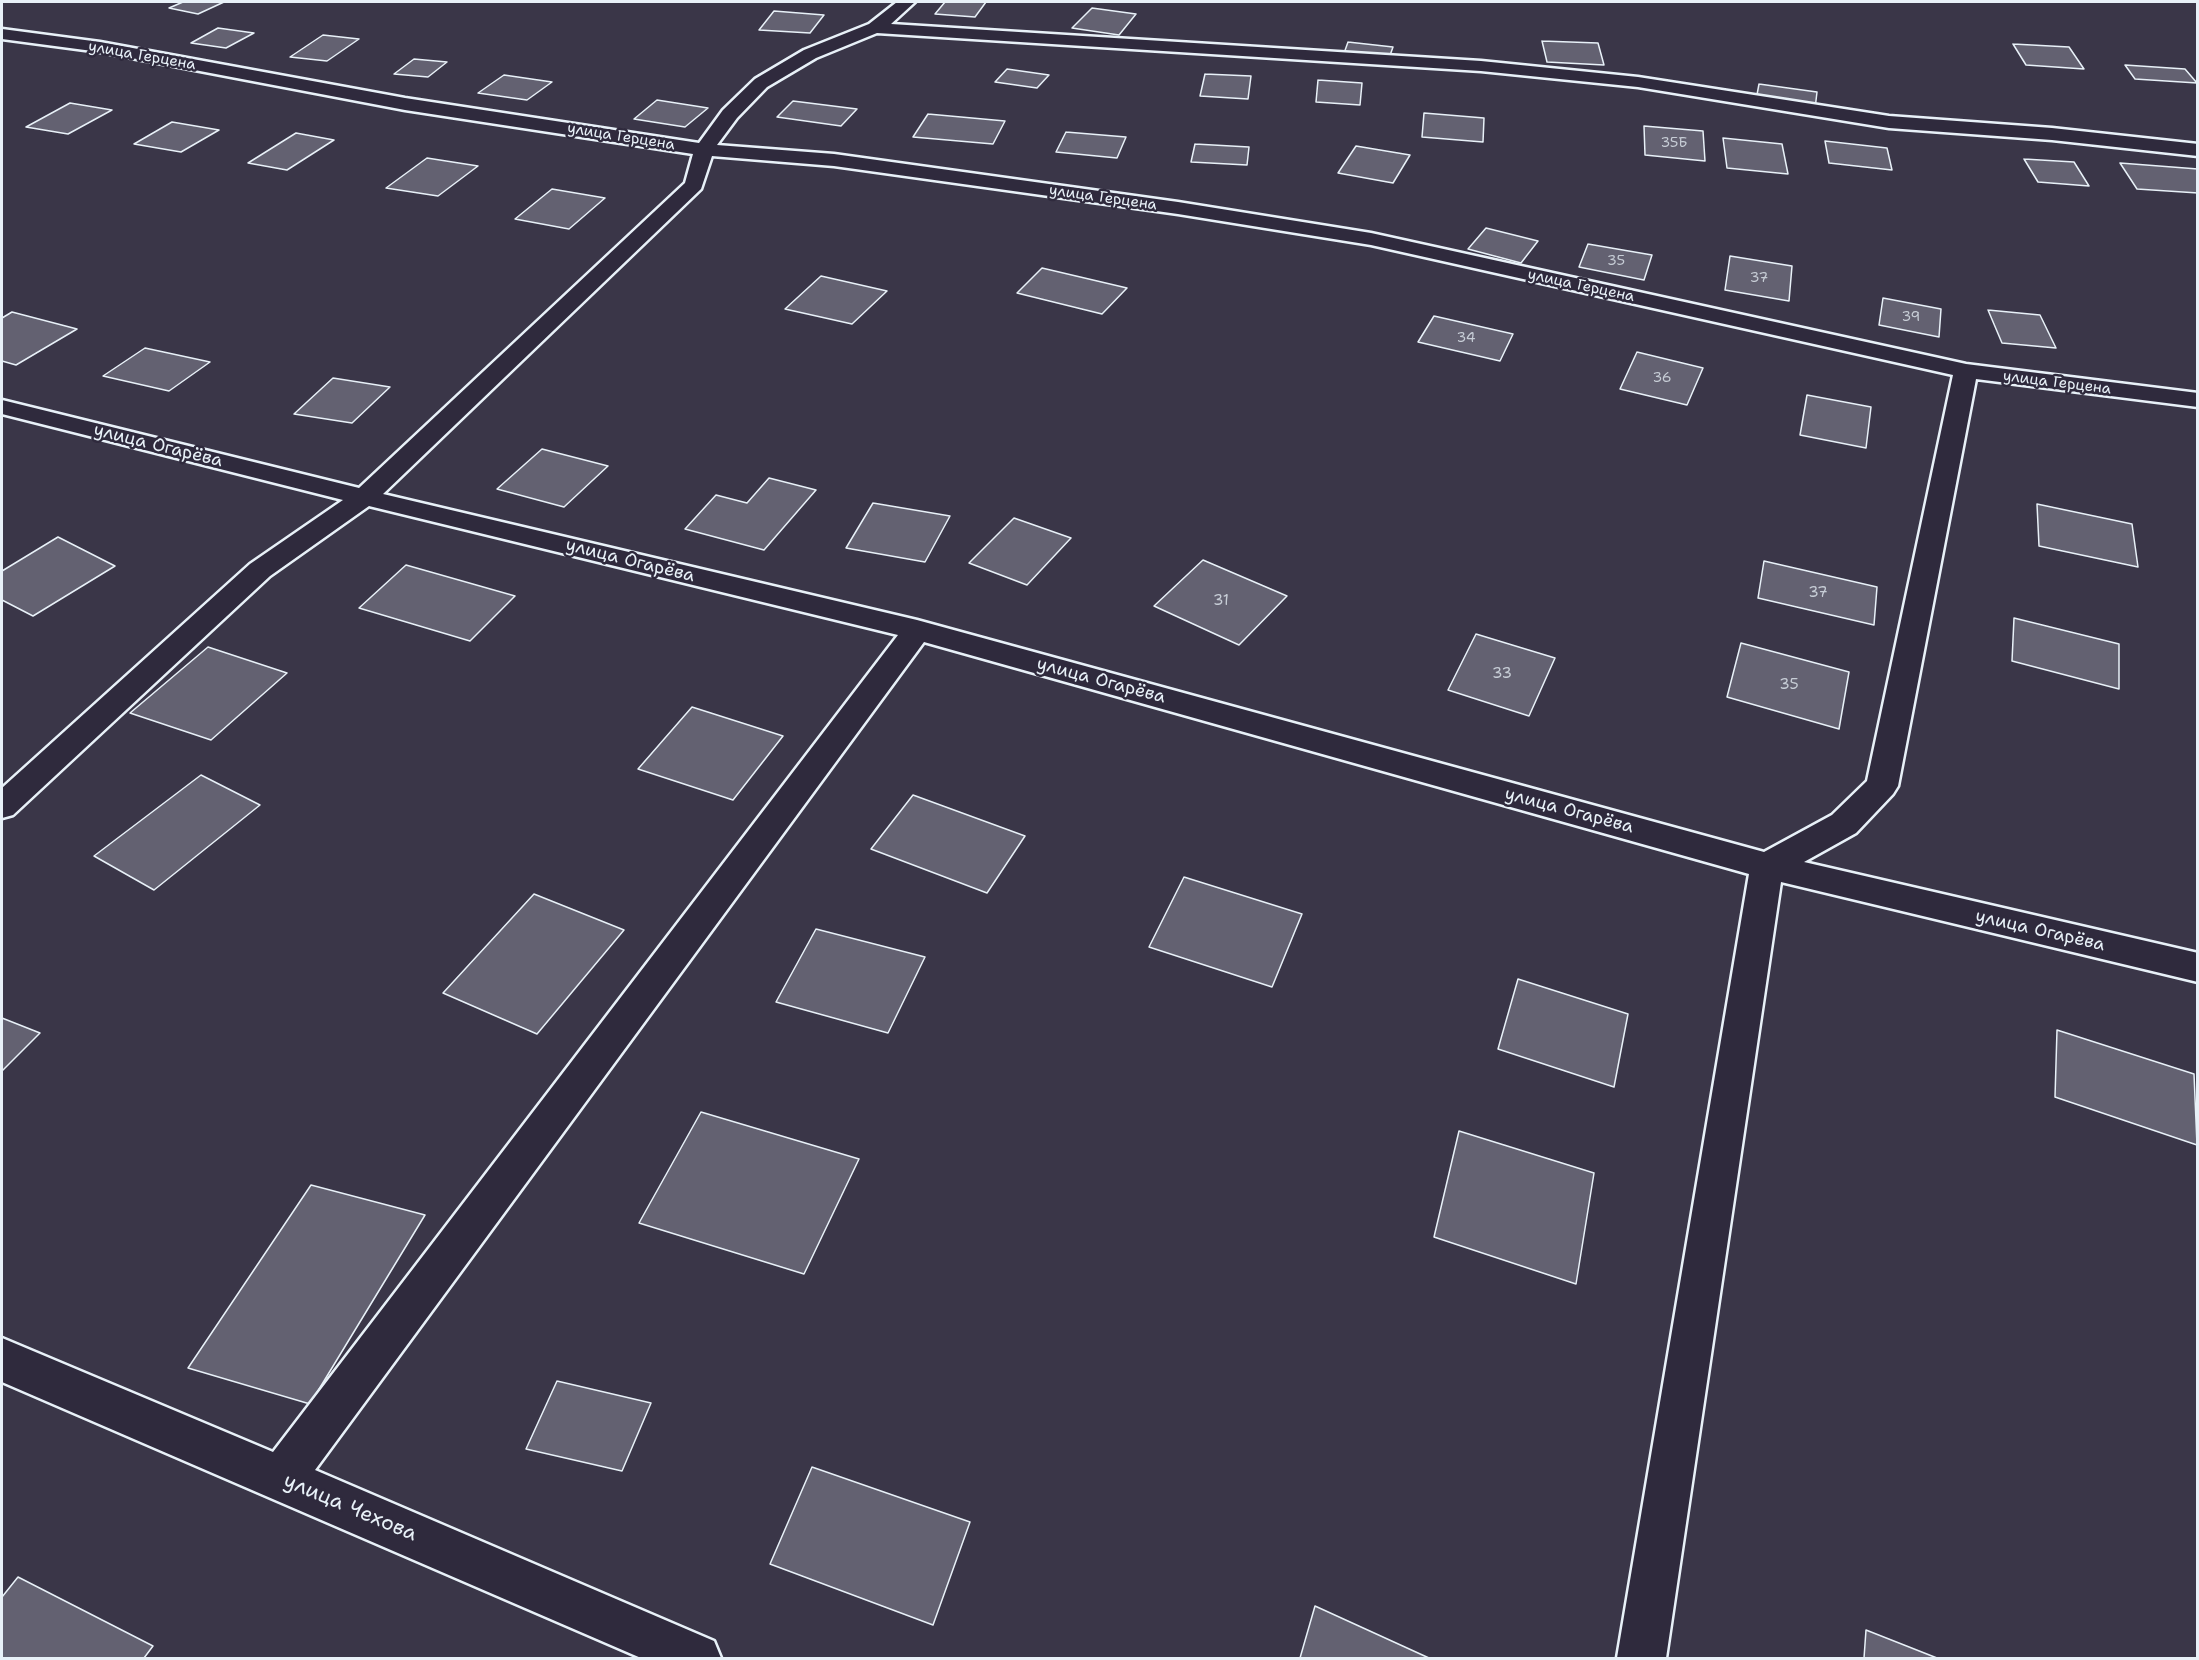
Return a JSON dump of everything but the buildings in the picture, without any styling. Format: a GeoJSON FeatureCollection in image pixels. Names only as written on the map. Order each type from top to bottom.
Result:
{"type":"FeatureCollection","features":[{"type":"Feature","properties":{"kind":"street"},"geometry":{"type":"LineString","coordinates":[[2,806],[260,570],[364,497],[694,185],[704,150],[730,114],[761,83],[810,54],[875,28],[906,2]]}},
{"type":"Feature","properties":{"kind":"street"},"geometry":{"type":"LineString","coordinates":[[875,28],[1481,66],[1638,82],[1889,122],[2052,134],[2198,150]]}},
{"type":"Feature","properties":{"kind":"street","name":"улица Герцена"},"geometry":{"type":"LineString","coordinates":[[2,34],[100,47],[405,104],[704,150],[834,160],[1178,208],[1371,239],[1966,371],[2198,400]]}},
{"type":"Feature","properties":{"kind":"street"},"geometry":{"type":"LineString","coordinates":[[1642,1659],[1767,866],[1844,824],[1882,786],[1966,371]]}},
{"type":"Feature","properties":{"kind":"street","name":"улица Огарёва"},"geometry":{"type":"LineString","coordinates":[[2,407],[917,630],[1767,866],[2198,968]]}},
{"type":"Feature","properties":{"kind":"street"},"geometry":{"type":"LineString","coordinates":[[281,1478],[917,630]]}},
{"type":"Feature","properties":{"kind":"street","name":"улица Чехова"},"geometry":{"type":"LineString","coordinates":[[2,1360],[281,1478],[697,1659]]}}]}
